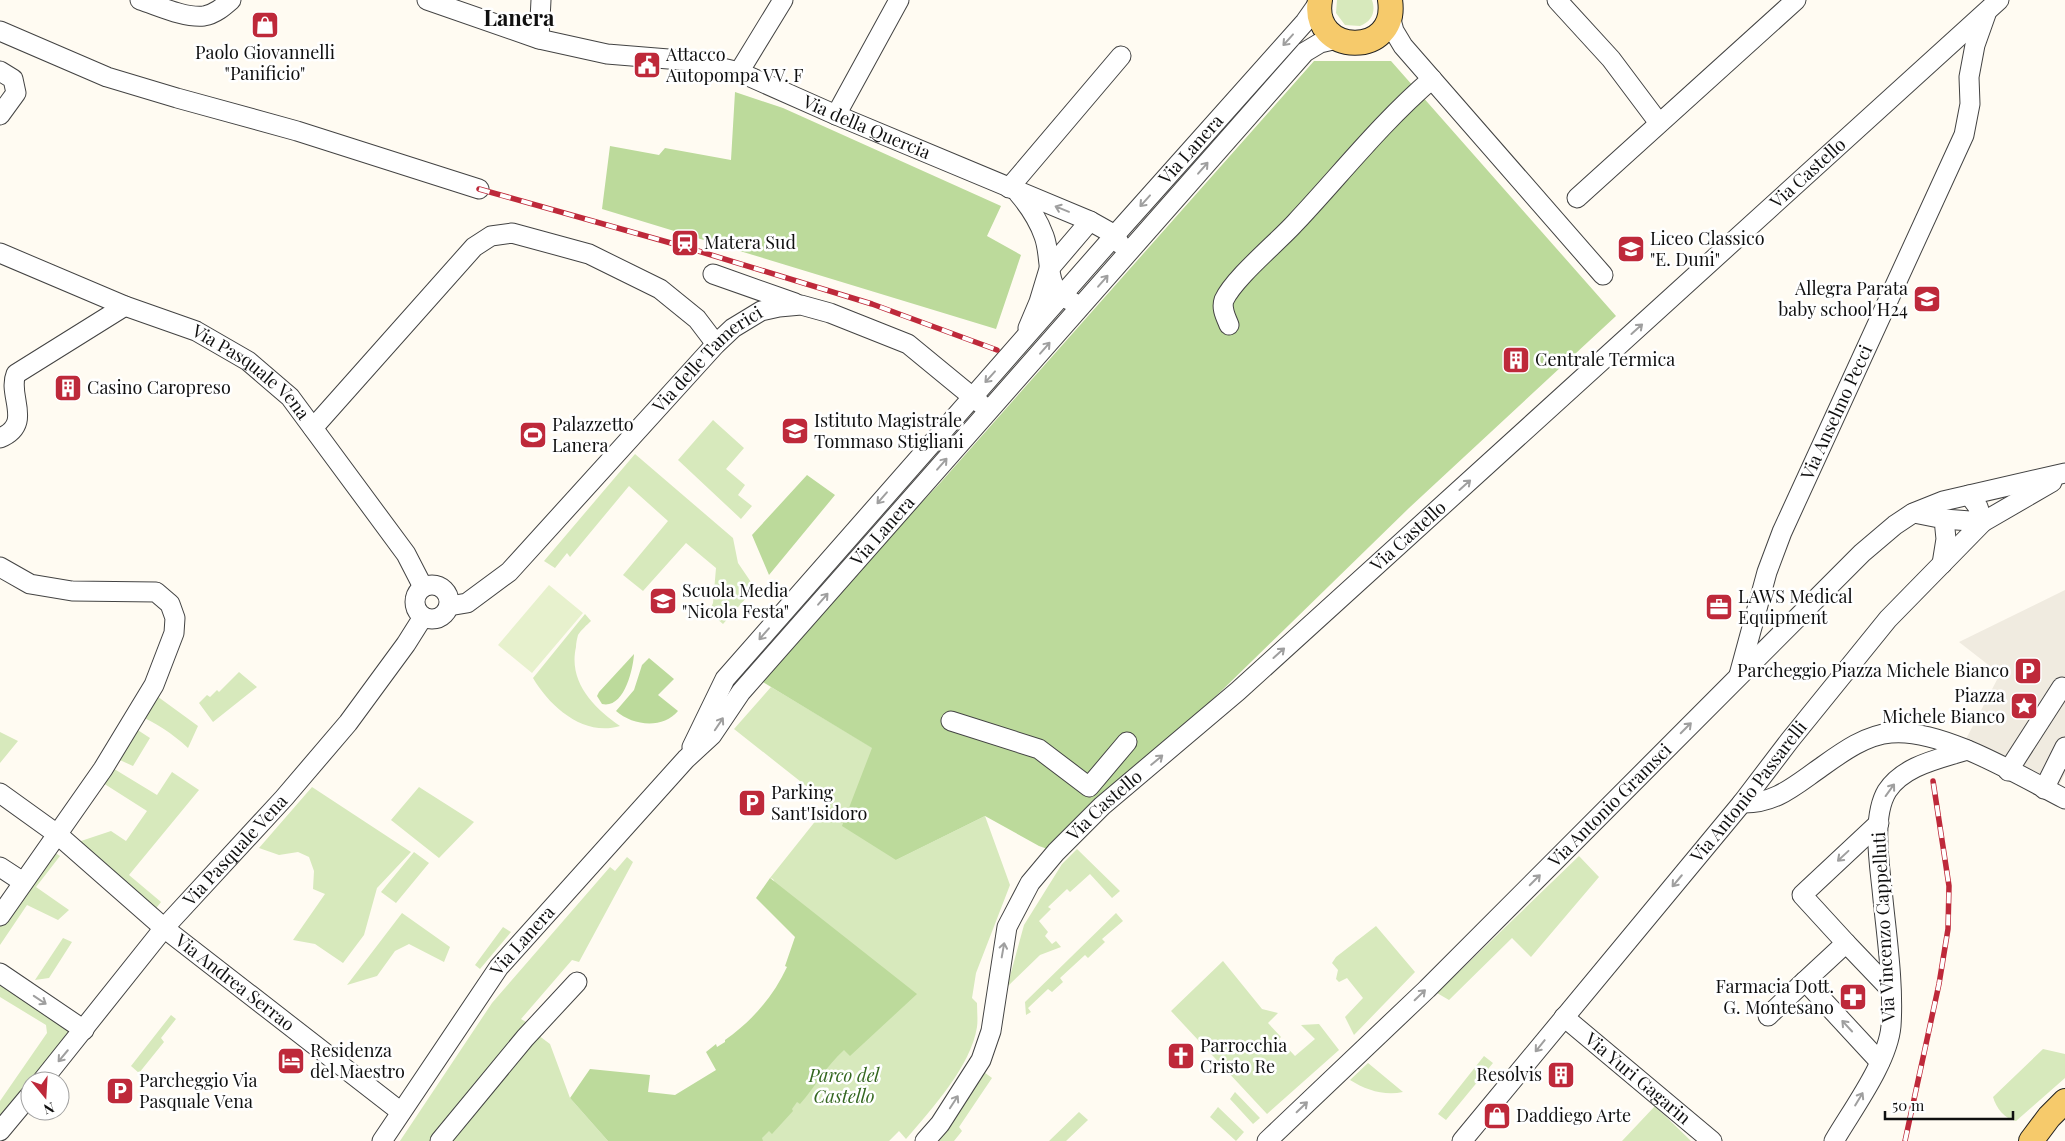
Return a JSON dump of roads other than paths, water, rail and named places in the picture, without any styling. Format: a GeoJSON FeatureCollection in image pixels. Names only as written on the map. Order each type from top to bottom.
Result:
{"type":"FeatureCollection","features":[{"type":"Feature","properties":{"kind":"main road"},"geometry":{"type":"LineString","coordinates":[[1319,1],[1320,20],[1330,34],[1337,39],[1355,44],[1374,39],[1386,25],[1392,6]]}},
{"type":"Feature","properties":{"kind":"main road"},"geometry":{"type":"LineString","coordinates":[[2031,1141],[2049,1117],[2065,1101]]}},
{"type":"Feature","properties":{"kind":"street"},"geometry":{"type":"LineString","coordinates":[[140,0],[190,15],[205,16],[218,10],[231,0]]}},
{"type":"Feature","properties":{"kind":"street","name":"Via della Quercia"},"geometry":{"type":"LineString","coordinates":[[428,0],[538,39],[607,54],[693,61],[739,72],[836,115],[1090,221],[1115,234]]}},
{"type":"Feature","properties":{"kind":"street"},"geometry":{"type":"LineString","coordinates":[[538,39],[541,0]]}},
{"type":"Feature","properties":{"kind":"street"},"geometry":{"type":"LineString","coordinates":[[739,72],[783,0]]}},
{"type":"Feature","properties":{"kind":"street"},"geometry":{"type":"LineString","coordinates":[[836,115],[899,0]]}},
{"type":"Feature","properties":{"kind":"street"},"geometry":{"type":"LineString","coordinates":[[1557,0],[1611,59],[1659,123]]}},
{"type":"Feature","properties":{"kind":"street"},"geometry":{"type":"LineString","coordinates":[[1577,198],[1796,0]]}},
{"type":"Feature","properties":{"kind":"street","name":"Via Lanera"},"geometry":{"type":"LineString","coordinates":[[686,759],[725,678],[1063,296],[1115,234],[1306,22],[1319,1]]}},
{"type":"Feature","properties":{"kind":"street","name":"Via Anselmo Pecci"},"geometry":{"type":"LineString","coordinates":[[1739,677],[1767,572],[1782,532],[1964,135],[1970,104],[1969,77],[1973,53],[1993,4]]}},
{"type":"Feature","properties":{"kind":"street","name":"Via Castello"},"geometry":{"type":"LineString","coordinates":[[925,1141],[940,1124],[982,1060],[991,1031],[1007,927],[1030,883],[1056,852],[1102,806],[1238,691],[1993,4]]}},
{"type":"Feature","properties":{"kind":"street"},"geometry":{"type":"LineString","coordinates":[[1392,6],[1394,31],[1402,46],[1603,275]]}},
{"type":"Feature","properties":{"kind":"street"},"geometry":{"type":"LineString","coordinates":[[0,31],[107,77],[297,131],[479,190]]}},
{"type":"Feature","properties":{"kind":"street","name":"Via Lanera"},"geometry":{"type":"LineString","coordinates":[[382,1141],[499,967],[686,759],[712,735],[741,692],[1305,52],[1320,43],[1337,39]]}},
{"type":"Feature","properties":{"kind":"street"},"geometry":{"type":"LineString","coordinates":[[1374,39],[1387,40],[1402,46]]}},
{"type":"Feature","properties":{"kind":"street"},"geometry":{"type":"LineString","coordinates":[[1012,189],[1121,56]]}},
{"type":"Feature","properties":{"kind":"street"},"geometry":{"type":"LineString","coordinates":[[0,71],[13,79],[16,93],[0,115]]}},
{"type":"Feature","properties":{"kind":"street"},"geometry":{"type":"LineString","coordinates":[[1229,325],[1223,310],[1224,302],[1232,288],[1296,222],[1407,100],[1432,79]]}},
{"type":"Feature","properties":{"kind":"street","name":"Via della Quercia"},"geometry":{"type":"LineString","coordinates":[[1012,189],[1035,213],[1045,238],[1049,269]]}},
{"type":"Feature","properties":{"kind":"street","name":"Via Lanera"},"geometry":{"type":"LineString","coordinates":[[1023,341],[1039,302],[1049,269],[1090,221]]}},
{"type":"Feature","properties":{"kind":"street"},"geometry":{"type":"LineString","coordinates":[[313,428],[474,247],[491,236],[512,233],[589,254],[660,289],[697,319],[716,344]]}},
{"type":"Feature","properties":{"kind":"street"},"geometry":{"type":"LineString","coordinates":[[1115,234],[1124,257]]}},
{"type":"Feature","properties":{"kind":"street","name":"Via Pasquale Vena"},"geometry":{"type":"LineString","coordinates":[[0,253],[126,306],[196,331],[248,361],[290,397],[406,554],[423,588]]}},
{"type":"Feature","properties":{"kind":"street"},"geometry":{"type":"LineString","coordinates":[[1049,269],[1050,280],[1055,289],[1063,296],[1082,305]]}},
{"type":"Feature","properties":{"kind":"street"},"geometry":{"type":"LineString","coordinates":[[713,274],[801,305]]}},
{"type":"Feature","properties":{"kind":"street","name":"Via delle Tamerici"},"geometry":{"type":"LineString","coordinates":[[449,606],[467,603],[509,572],[716,344],[733,328],[761,311],[801,305],[830,313],[908,344],[989,410]]}},
{"type":"Feature","properties":{"kind":"street"},"geometry":{"type":"LineString","coordinates":[[0,438],[7,436],[17,422],[18,408],[13,382],[16,374],[126,306]]}},
{"type":"Feature","properties":{"kind":"street","name":"Via Antonio Gramsci"},"geometry":{"type":"LineString","coordinates":[[1267,1141],[1427,989],[1862,553],[1894,526],[1913,513],[1943,501],[2065,474]]}},
{"type":"Feature","properties":{"kind":"street","name":"Via Antonio Passarelli"},"geometry":{"type":"LineString","coordinates":[[1462,1141],[1742,803],[1888,619],[1983,522],[2065,474]]}},
{"type":"Feature","properties":{"kind":"street"},"geometry":{"type":"LineString","coordinates":[[1913,513],[1944,519],[1983,522],[1978,507],[1969,495]]}},
{"type":"Feature","properties":{"kind":"street"},"geometry":{"type":"LineString","coordinates":[[1942,564],[1946,539],[1944,519]]}},
{"type":"Feature","properties":{"kind":"street"},"geometry":{"type":"LineString","coordinates":[[0,567],[30,584],[64,590],[156,592],[170,604],[175,618],[174,633],[154,685],[102,769],[0,916]]}},
{"type":"Feature","properties":{"kind":"street"},"geometry":{"type":"LineString","coordinates":[[435,585],[448,595],[449,606],[447,611],[439,618],[428,619],[416,608],[415,602],[419,591],[435,585]]}},
{"type":"Feature","properties":{"kind":"street","name":"Via Pasquale Vena"},"geometry":{"type":"LineString","coordinates":[[50,1071],[164,928],[284,798],[348,723],[406,644],[423,616]]}},
{"type":"Feature","properties":{"kind":"street"},"geometry":{"type":"LineString","coordinates":[[2008,771],[2064,685]]}},
{"type":"Feature","properties":{"kind":"street"},"geometry":{"type":"LineString","coordinates":[[951,721],[1039,748],[1089,788],[1127,742]]}},
{"type":"Feature","properties":{"kind":"street"},"geometry":{"type":"LineString","coordinates":[[1742,803],[1758,804],[1784,794],[1849,748],[1885,734],[1904,733],[1935,738],[1967,750],[2065,799]]}},
{"type":"Feature","properties":{"kind":"street"},"geometry":{"type":"LineString","coordinates":[[2044,789],[2065,747]]}},
{"type":"Feature","properties":{"kind":"street","name":"Via Vincenzo Cappelluti"},"geometry":{"type":"LineString","coordinates":[[1834,1141],[1880,1062],[1891,1027],[1890,989],[1878,850],[1881,808],[1887,791],[1903,775],[1919,765],[1967,750]]}},
{"type":"Feature","properties":{"kind":"street","name":"Via Andrea Serrao"},"geometry":{"type":"LineString","coordinates":[[0,793],[57,834],[164,928],[402,1112]]}},
{"type":"Feature","properties":{"kind":"street"},"geometry":{"type":"LineString","coordinates":[[1879,823],[1802,895],[1890,989]]}},
{"type":"Feature","properties":{"kind":"street"},"geometry":{"type":"LineString","coordinates":[[0,867],[23,882]]}},
{"type":"Feature","properties":{"kind":"street"},"geometry":{"type":"LineString","coordinates":[[1768,1016],[1846,943]]}},
{"type":"Feature","properties":{"kind":"street"},"geometry":{"type":"LineString","coordinates":[[0,973],[84,1030]]}},
{"type":"Feature","properties":{"kind":"street"},"geometry":{"type":"LineString","coordinates":[[1805,981],[1880,1062]]}},
{"type":"Feature","properties":{"kind":"street"},"geometry":{"type":"LineString","coordinates":[[440,1141],[525,1038],[577,982]]}},
{"type":"Feature","properties":{"kind":"street","name":"Via Yuri Gagarin"},"geometry":{"type":"LineString","coordinates":[[1564,1016],[1712,1141]]}},
{"type":"Feature","properties":{"kind":"street"},"geometry":{"type":"LineString","coordinates":[[0,1131],[20,1107]]}},
{"type":"Feature","properties":{"kind":"railway"},"geometry":{"type":"LineString","coordinates":[[479,189],[685,247],[872,304],[997,350]]}},
{"type":"Feature","properties":{"kind":"railway"},"geometry":{"type":"LineString","coordinates":[[1905,1141],[1939,984],[1948,929],[1949,886],[1933,781]]}},
{"type":"Feature","properties":{"kind":"place","name":"Paolo Giovannelli \"Panificio\""},"geometry":{"type":"Point","coordinates":[265,25]}},
{"type":"Feature","properties":{"kind":"place","name":"Attacco Autopompa VV. F"},"geometry":{"type":"Point","coordinates":[647,65]}},
{"type":"Feature","properties":{"kind":"place","name":"Matera Sud"},"geometry":{"type":"Point","coordinates":[685,243]}},
{"type":"Feature","properties":{"kind":"place","name":"Liceo Classico \"E. Duni\""},"geometry":{"type":"Point","coordinates":[1631,249]}},
{"type":"Feature","properties":{"kind":"place","name":"Allegra Parata baby school H24"},"geometry":{"type":"Point","coordinates":[1927,299]}},
{"type":"Feature","properties":{"kind":"place","name":"Centrale Termica"},"geometry":{"type":"Point","coordinates":[1516,360]}},
{"type":"Feature","properties":{"kind":"place","name":"Casino Caropreso"},"geometry":{"type":"Point","coordinates":[68,388]}},
{"type":"Feature","properties":{"kind":"place","name":"Istituto Magistrale Tommaso Stigliani"},"geometry":{"type":"Point","coordinates":[795,431]}},
{"type":"Feature","properties":{"kind":"place","name":"Palazzetto Lanera"},"geometry":{"type":"Point","coordinates":[533,435]}},
{"type":"Feature","properties":{"kind":"place","name":"Scuola Media \"Nicola Festa\""},"geometry":{"type":"Point","coordinates":[663,601]}},
{"type":"Feature","properties":{"kind":"place","name":"LAWS Medical Equipment"},"geometry":{"type":"Point","coordinates":[1719,607]}},
{"type":"Feature","properties":{"kind":"place","name":"Parcheggio Piazza Michele Bianco"},"geometry":{"type":"Point","coordinates":[2028,671]}},
{"type":"Feature","properties":{"kind":"place","name":"Piazza Michele Bianco"},"geometry":{"type":"Point","coordinates":[2024,706]}},
{"type":"Feature","properties":{"kind":"place","name":"Parking Sant'Isidoro"},"geometry":{"type":"Point","coordinates":[752,803]}},
{"type":"Feature","properties":{"kind":"place","name":"Farmacia Dott. G. Montesano"},"geometry":{"type":"Point","coordinates":[1853,997]}},
{"type":"Feature","properties":{"kind":"place","name":"Parrocchia Cristo Re"},"geometry":{"type":"Point","coordinates":[1181,1056]}},
{"type":"Feature","properties":{"kind":"place","name":"Residenza del Maestro"},"geometry":{"type":"Point","coordinates":[291,1061]}},
{"type":"Feature","properties":{"kind":"place","name":"Resolvis"},"geometry":{"type":"Point","coordinates":[1561,1075]}},
{"type":"Feature","properties":{"kind":"place","name":"Parcheggio Via Pasquale Vena"},"geometry":{"type":"Point","coordinates":[120,1091]}},
{"type":"Feature","properties":{"kind":"place","name":"Daddiego Arte"},"geometry":{"type":"Point","coordinates":[1497,1116]}},
{"type":"Feature","properties":{"kind":"district","name":"Lanera"},"geometry":{"type":"Point","coordinates":[519,18]}},
{"type":"Feature","properties":{"kind":"park label","name":"Parco del Castello"},"geometry":{"type":"Point","coordinates":[844,1086]}}]}
